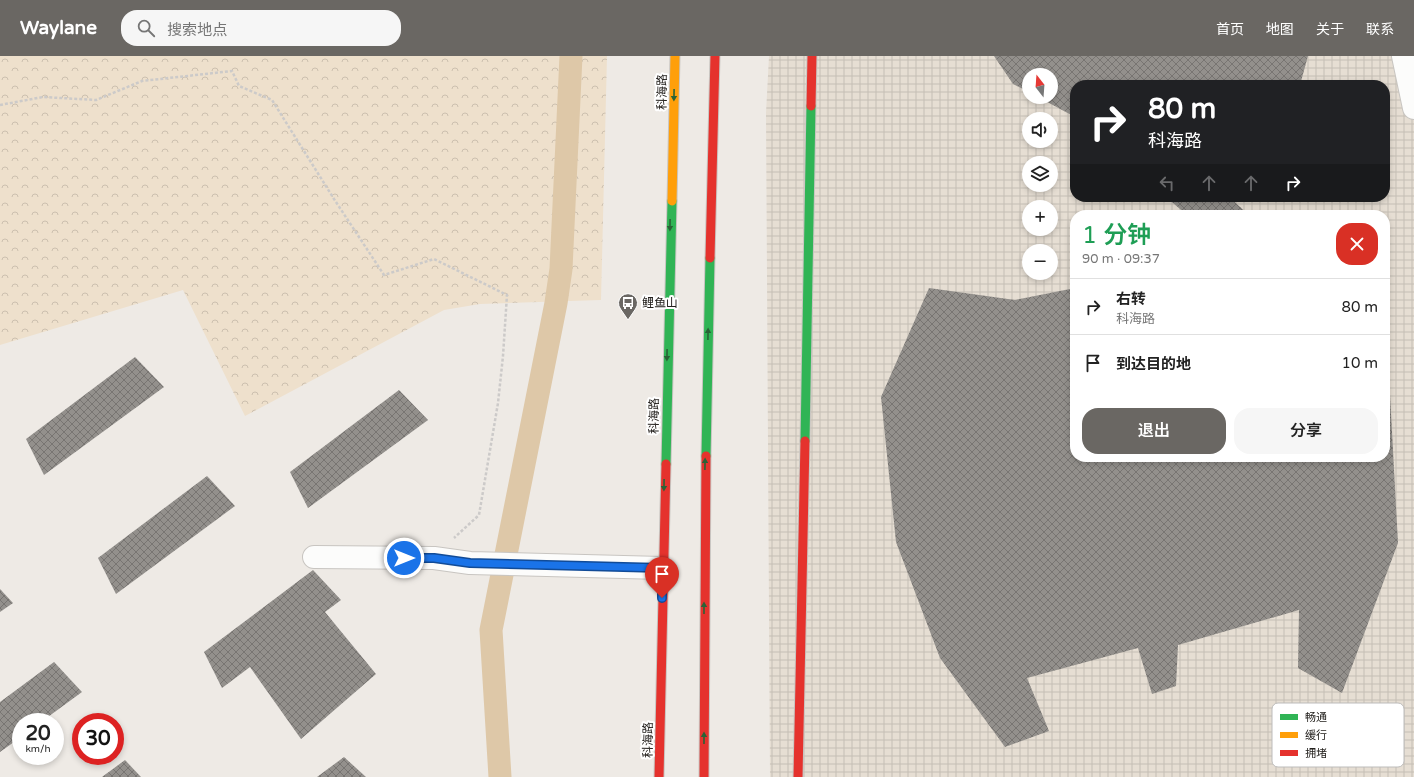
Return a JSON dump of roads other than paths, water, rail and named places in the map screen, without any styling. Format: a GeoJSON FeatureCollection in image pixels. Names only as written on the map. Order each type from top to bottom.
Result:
{"type":"FeatureCollection","features":[{"type":"Feature","properties":{"kind":"main road","name":"科海路"},"geometry":{"type":"LineString","coordinates":[[659,777],[662,568],[675,56]]}},
{"type":"Feature","properties":{"kind":"main road"},"geometry":{"type":"LineString","coordinates":[[704,777],[705,482],[715,56]]}},
{"type":"Feature","properties":{"kind":"main road"},"geometry":{"type":"LineString","coordinates":[[798,777],[812,56]]}},
{"type":"Feature","properties":{"kind":"street"},"geometry":{"type":"LineString","coordinates":[[1403,56],[1414,108]]}},
{"type":"Feature","properties":{"kind":"street"},"geometry":{"type":"LineString","coordinates":[[314,557],[434,558],[470,563],[662,568]]}},
{"type":"Feature","properties":{"kind":"waterway"},"geometry":{"type":"LineString","coordinates":[[500,777],[491,630],[556,303],[561,269],[571,56]]}},
{"type":"Feature","properties":{"kind":"place","name":"鲤鱼山"},"geometry":{"type":"Point","coordinates":[628,320]}}]}
